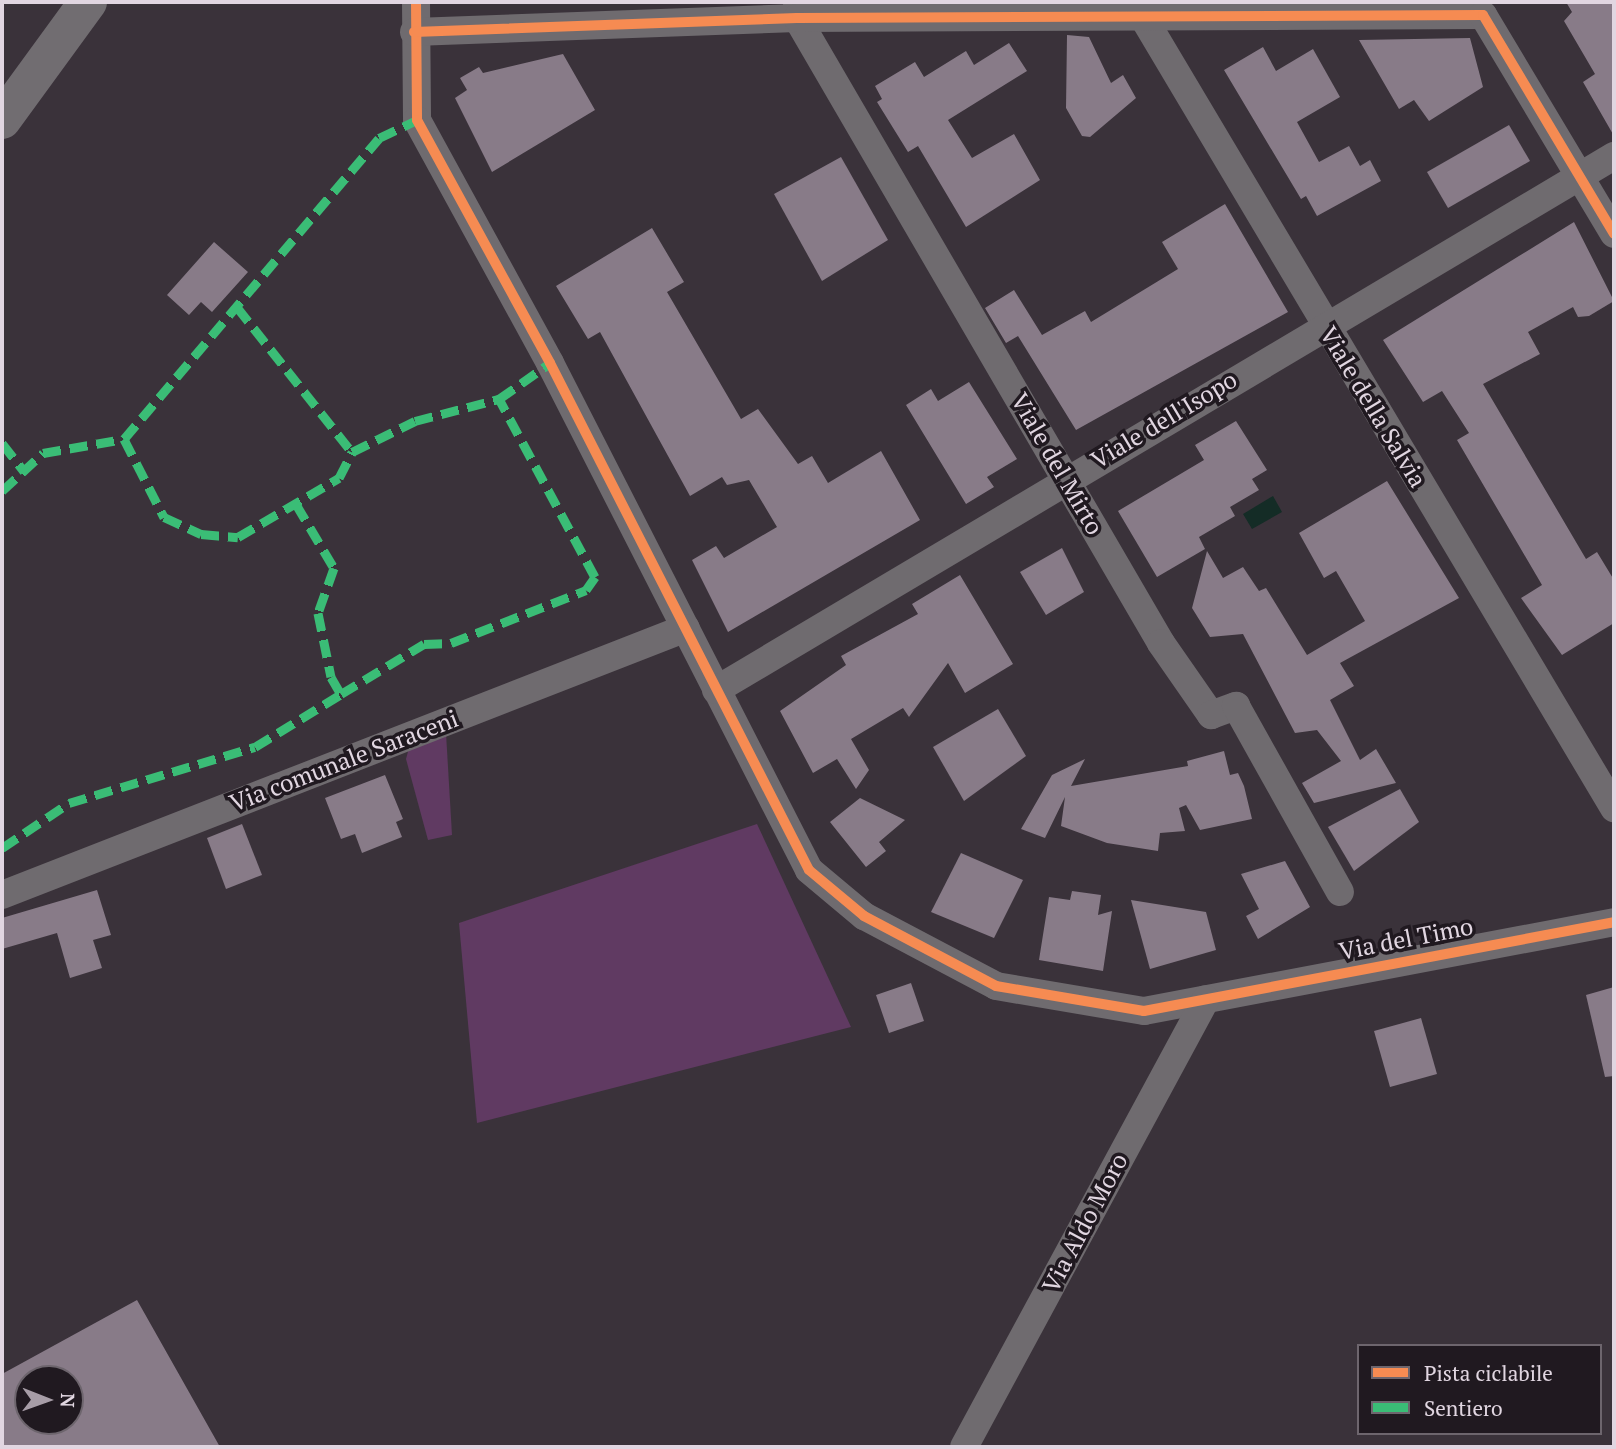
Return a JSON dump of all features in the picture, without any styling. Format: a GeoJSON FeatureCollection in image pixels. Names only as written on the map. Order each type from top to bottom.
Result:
{"type":"FeatureCollection","features":[{"type":"Feature","properties":{"kind":"main road"},"geometry":{"type":"LineString","coordinates":[[2,120],[88,2]]}},
{"type":"Feature","properties":{"kind":"street"},"geometry":{"type":"LineString","coordinates":[[416,2],[414,32],[417,120],[686,628],[716,690]]}},
{"type":"Feature","properties":{"kind":"street"},"geometry":{"type":"LineString","coordinates":[[414,32],[797,10],[1143,9],[1483,15],[1614,234]]}},
{"type":"Feature","properties":{"kind":"street","name":"Viale della Salvia"},"geometry":{"type":"LineString","coordinates":[[1143,9],[1323,323],[1614,808]]}},
{"type":"Feature","properties":{"kind":"street","name":"Viale del Mirto"},"geometry":{"type":"LineString","coordinates":[[797,10],[1066,479],[1211,715],[1236,706],[1340,891]]}},
{"type":"Feature","properties":{"kind":"street","name":"Viale dell'Isopo"},"geometry":{"type":"LineString","coordinates":[[716,690],[1323,323],[1578,172],[1614,156]]}},
{"type":"Feature","properties":{"kind":"street","name":"Via comunale Saraceni"},"geometry":{"type":"LineString","coordinates":[[2,895],[686,628]]}},
{"type":"Feature","properties":{"kind":"street","name":"Via del Timo"},"geometry":{"type":"LineString","coordinates":[[716,690],[809,870],[864,916],[996,986],[1143,1011],[1614,922]]}},
{"type":"Feature","properties":{"kind":"street","name":"Via Aldo Moro"},"geometry":{"type":"LineString","coordinates":[[964,1447],[1206,999]]}},
{"type":"Feature","properties":{"kind":"shaded area"},"geometry":{"type":"Polygon","coordinates":[[[1273,496],[1282,512],[1252,529],[1243,514],[1273,496]]]}},
{"type":"Feature","properties":{"kind":"shaded area"},"geometry":{"type":"Polygon","coordinates":[[[446,733],[452,835],[428,840],[406,759],[409,748],[446,733]]]}},
{"type":"Feature","properties":{"kind":"shaded area"},"geometry":{"type":"Polygon","coordinates":[[[757,824],[851,1027],[477,1123],[459,923],[757,824]]]}},
{"type":"Feature","properties":{"kind":"building"},"geometry":{"type":"Polygon","coordinates":[[[1566,2],[1614,2],[1614,136],[1583,82],[1595,74],[1564,21],[1572,12],[1566,2]]]}},
{"type":"Feature","properties":{"kind":"building"},"geometry":{"type":"Polygon","coordinates":[[[1067,35],[1089,37],[1111,83],[1123,75],[1136,98],[1090,137],[1082,136],[1066,108],[1067,35]]]}},
{"type":"Feature","properties":{"kind":"building"},"geometry":{"type":"Polygon","coordinates":[[[1470,38],[1483,87],[1429,121],[1414,100],[1399,109],[1359,40],[1470,38]]]}},
{"type":"Feature","properties":{"kind":"building"},"geometry":{"type":"Polygon","coordinates":[[[1009,43],[1027,71],[948,120],[972,158],[1014,134],[1040,180],[966,227],[918,146],[908,152],[877,102],[882,99],[875,86],[915,62],[924,77],[966,51],[974,65],[1009,43]]]}},
{"type":"Feature","properties":{"kind":"building"},"geometry":{"type":"Polygon","coordinates":[[[1263,47],[1276,71],[1313,49],[1340,97],[1297,122],[1319,162],[1349,146],[1360,166],[1370,160],[1381,181],[1317,216],[1306,196],[1301,199],[1224,70],[1263,47]]]}},
{"type":"Feature","properties":{"kind":"building"},"geometry":{"type":"Polygon","coordinates":[[[563,54],[595,110],[492,172],[455,98],[467,90],[460,78],[479,67],[483,73],[563,54]]]}},
{"type":"Feature","properties":{"kind":"building"},"geometry":{"type":"Polygon","coordinates":[[[1509,125],[1530,161],[1448,208],[1427,172],[1509,125]]]}},
{"type":"Feature","properties":{"kind":"building"},"geometry":{"type":"Polygon","coordinates":[[[841,157],[888,240],[822,281],[774,194],[841,157]]]}},
{"type":"Feature","properties":{"kind":"building"},"geometry":{"type":"Polygon","coordinates":[[[1225,204],[1288,312],[1076,430],[1018,336],[1006,343],[985,308],[1014,290],[1042,335],[1085,311],[1091,322],[1178,269],[1162,242],[1225,204]]]}},
{"type":"Feature","properties":{"kind":"building"},"geometry":{"type":"Polygon","coordinates":[[[1574,222],[1614,301],[1589,316],[1578,317],[1573,307],[1528,332],[1540,354],[1483,384],[1586,559],[1597,552],[1614,580],[1614,623],[1562,655],[1521,598],[1542,585],[1457,440],[1469,433],[1442,391],[1423,402],[1383,340],[1574,222]]]}},
{"type":"Feature","properties":{"kind":"building"},"geometry":{"type":"Polygon","coordinates":[[[652,228],[684,282],[667,292],[741,419],[758,409],[798,464],[812,456],[828,483],[881,451],[920,520],[728,632],[692,560],[716,546],[724,558],[777,527],[749,480],[727,485],[722,477],[690,496],[600,332],[588,339],[556,286],[652,228]]]}},
{"type":"Feature","properties":{"kind":"building"},"geometry":{"type":"Polygon","coordinates":[[[214,242],[248,272],[212,312],[201,302],[189,315],[167,295],[214,242]]]}},
{"type":"Feature","properties":{"kind":"building"},"geometry":{"type":"Polygon","coordinates":[[[969,382],[1017,459],[987,477],[994,487],[966,504],[906,405],[931,389],[938,401],[969,382]]]}},
{"type":"Feature","properties":{"kind":"building"},"geometry":{"type":"Polygon","coordinates":[[[1236,421],[1267,470],[1252,479],[1259,490],[1230,507],[1235,516],[1199,537],[1205,549],[1157,577],[1118,511],[1204,460],[1195,445],[1236,421]]]}},
{"type":"Feature","properties":{"kind":"building"},"geometry":{"type":"Polygon","coordinates":[[[1387,481],[1459,598],[1340,663],[1354,686],[1330,700],[1360,760],[1376,749],[1396,783],[1314,803],[1302,783],[1341,761],[1317,730],[1295,733],[1243,634],[1210,637],[1192,608],[1207,551],[1223,578],[1243,567],[1259,591],[1266,588],[1307,655],[1365,621],[1336,571],[1324,578],[1299,533],[1387,481]]]}},
{"type":"Feature","properties":{"kind":"building"},"geometry":{"type":"Polygon","coordinates":[[[1062,548],[1084,592],[1046,615],[1020,572],[1062,548]]]}},
{"type":"Feature","properties":{"kind":"building"},"geometry":{"type":"Polygon","coordinates":[[[960,575],[1013,664],[965,693],[948,663],[909,717],[903,708],[851,739],[869,770],[856,789],[837,759],[813,773],[780,711],[846,665],[841,656],[918,614],[912,604],[960,575]]]}},
{"type":"Feature","properties":{"kind":"building"},"geometry":{"type":"Polygon","coordinates":[[[998,709],[1026,756],[964,801],[933,747],[998,709]]]}},
{"type":"Feature","properties":{"kind":"building"},"geometry":{"type":"Polygon","coordinates":[[[1224,751],[1230,775],[1238,773],[1244,786],[1252,819],[1200,830],[1186,805],[1179,808],[1185,831],[1160,833],[1158,851],[1107,843],[1061,826],[1065,797],[1045,838],[1021,829],[1052,775],[1085,759],[1071,786],[1188,766],[1187,761],[1224,751]]]}},
{"type":"Feature","properties":{"kind":"building"},"geometry":{"type":"Polygon","coordinates":[[[385,775],[403,819],[396,822],[402,837],[362,853],[355,834],[341,839],[325,798],[385,775]]]}},
{"type":"Feature","properties":{"kind":"building"},"geometry":{"type":"Polygon","coordinates":[[[1400,789],[1419,822],[1354,871],[1328,827],[1400,789]]]}},
{"type":"Feature","properties":{"kind":"building"},"geometry":{"type":"Polygon","coordinates":[[[860,798],[905,820],[879,842],[886,851],[866,867],[830,822],[860,798]]]}},
{"type":"Feature","properties":{"kind":"building"},"geometry":{"type":"Polygon","coordinates":[[[242,824],[262,875],[226,889],[207,838],[242,824]]]}},
{"type":"Feature","properties":{"kind":"building"},"geometry":{"type":"Polygon","coordinates":[[[961,853],[1023,880],[994,938],[931,912],[961,853]]]}},
{"type":"Feature","properties":{"kind":"building"},"geometry":{"type":"Polygon","coordinates":[[[1285,861],[1310,907],[1258,939],[1246,916],[1259,909],[1241,874],[1285,861]]]}},
{"type":"Feature","properties":{"kind":"building"},"geometry":{"type":"Polygon","coordinates":[[[97,890],[111,935],[93,940],[102,968],[70,978],[57,933],[2,949],[2,918],[97,890]]]}},
{"type":"Feature","properties":{"kind":"building"},"geometry":{"type":"Polygon","coordinates":[[[1072,891],[1101,895],[1098,915],[1112,911],[1103,971],[1039,960],[1049,897],[1070,900],[1072,891]]]}},
{"type":"Feature","properties":{"kind":"building"},"geometry":{"type":"Polygon","coordinates":[[[1131,900],[1206,912],[1216,950],[1150,969],[1131,900]]]}},
{"type":"Feature","properties":{"kind":"building"},"geometry":{"type":"Polygon","coordinates":[[[911,983],[924,1021],[889,1033],[876,995],[911,983]]]}},
{"type":"Feature","properties":{"kind":"building"},"geometry":{"type":"Polygon","coordinates":[[[1614,987],[1614,1076],[1605,1077],[1586,995],[1614,987]]]}},
{"type":"Feature","properties":{"kind":"building"},"geometry":{"type":"Polygon","coordinates":[[[1421,1018],[1437,1074],[1390,1087],[1374,1031],[1421,1018]]]}},
{"type":"Feature","properties":{"kind":"building"},"geometry":{"type":"Polygon","coordinates":[[[137,1300],[220,1447],[2,1447],[2,1374],[14,1367],[14,1435],[84,1435],[84,1365],[18,1365],[137,1300]]]}},
{"type":"Feature","properties":{"kind":"marked path"},"geometry":{"type":"LineString","coordinates":[[2,491],[43,453],[124,439],[379,138],[417,120]]}},
{"type":"Feature","properties":{"kind":"marked path"},"geometry":{"type":"LineString","coordinates":[[237,307],[352,452]]}},
{"type":"Feature","properties":{"kind":"marked path"},"geometry":{"type":"LineString","coordinates":[[124,439],[164,517],[201,534],[238,537],[339,478],[352,452],[415,421],[499,399],[550,363]]}},
{"type":"Feature","properties":{"kind":"marked path"},"geometry":{"type":"LineString","coordinates":[[296,504],[334,568],[318,613],[331,677],[341,694],[424,644],[451,643],[586,590],[595,577],[499,399]]}},
{"type":"Feature","properties":{"kind":"marked path"},"geometry":{"type":"LineString","coordinates":[[2,443],[24,471]]}},
{"type":"Feature","properties":{"kind":"marked path"},"geometry":{"type":"LineString","coordinates":[[2,848],[69,803],[255,747],[341,694]]}},
{"type":"Feature","properties":{"kind":"cycle path"},"geometry":{"type":"LineString","coordinates":[[416,2],[417,120],[550,363],[809,870],[864,916],[996,986],[1144,1011],[1614,922]]}},
{"type":"Feature","properties":{"kind":"cycle path"},"geometry":{"type":"LineString","coordinates":[[414,32],[797,18],[1483,15],[1614,234]]}}]}
